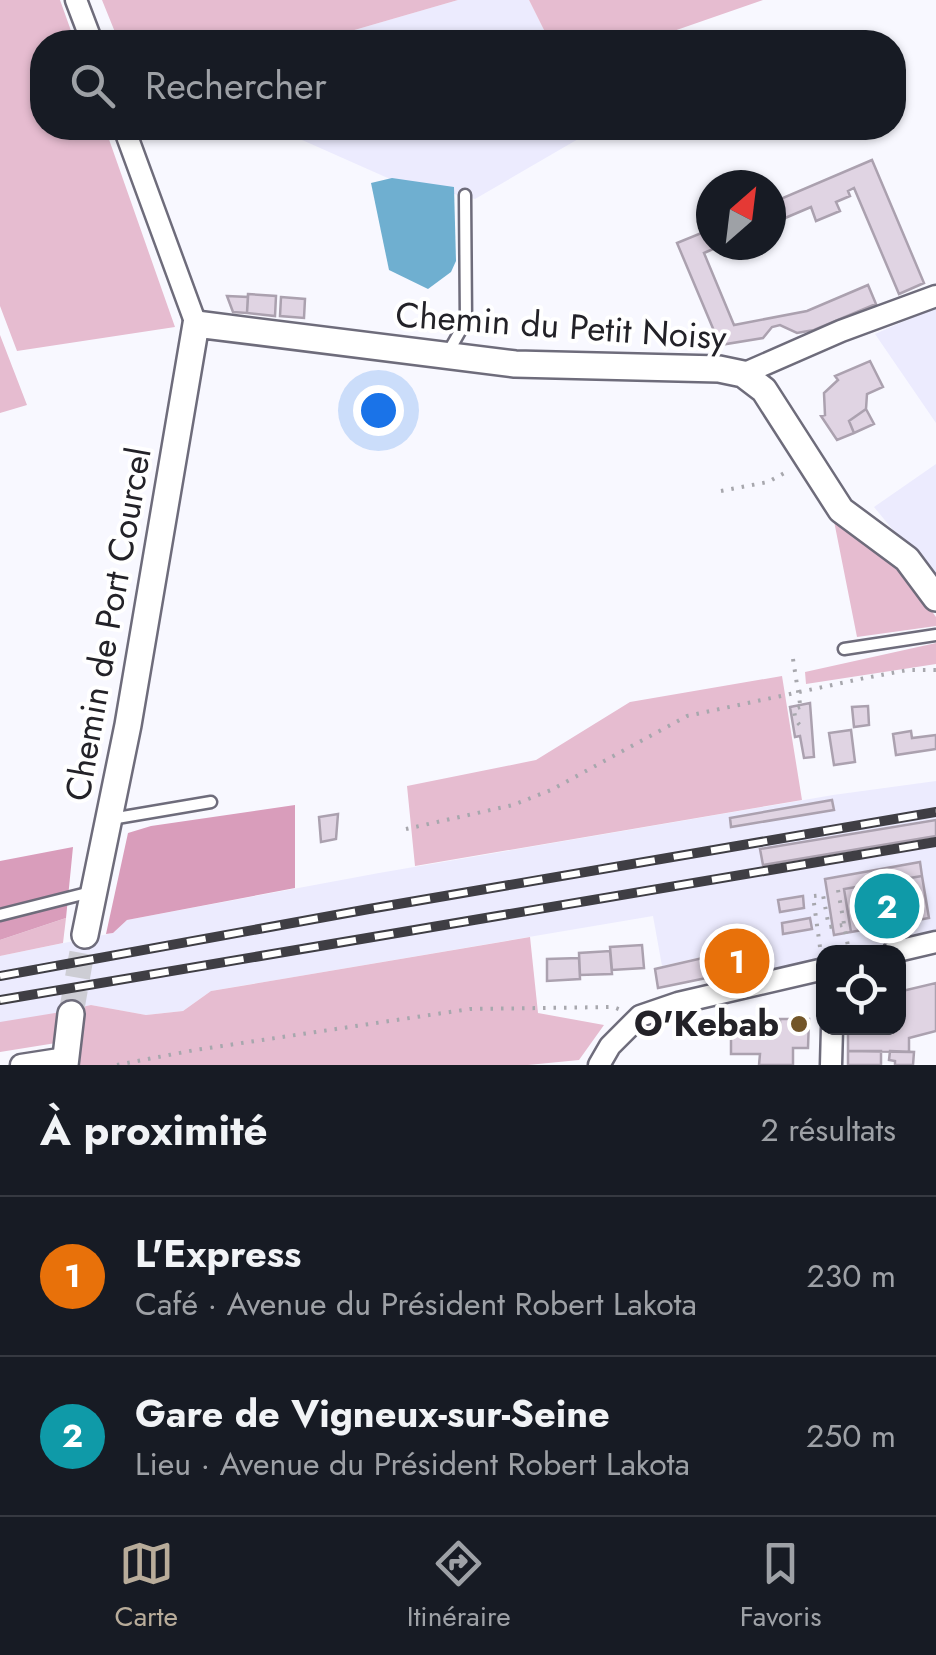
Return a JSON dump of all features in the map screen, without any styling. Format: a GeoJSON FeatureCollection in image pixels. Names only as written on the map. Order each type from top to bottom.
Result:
{"type":"FeatureCollection","features":[{"type":"Feature","properties":{"kind":"street"},"geometry":{"type":"LineString","coordinates":[[76,0],[87,30]]}},
{"type":"Feature","properties":{"kind":"street"},"geometry":{"type":"LineString","coordinates":[[128,140],[196,324]]}},
{"type":"Feature","properties":{"kind":"street"},"geometry":{"type":"LineString","coordinates":[[744,374],[936,296]]}},
{"type":"Feature","properties":{"kind":"street","name":"Chemin du Petit Noisy"},"geometry":{"type":"LineString","coordinates":[[196,324],[445,358],[515,364],[719,369],[744,374],[764,390],[841,510],[907,559],[936,598]]}},
{"type":"Feature","properties":{"kind":"street","name":"Chemin de Port Courcel"},"geometry":{"type":"LineString","coordinates":[[85,935],[110,820],[196,324]]}},
{"type":"Feature","properties":{"kind":"street"},"geometry":{"type":"LineString","coordinates":[[906,949],[936,942]]}},
{"type":"Feature","properties":{"kind":"street"},"geometry":{"type":"LineString","coordinates":[[599,1065],[610,1046],[640,1016],[678,1002],[816,972]]}},
{"type":"Feature","properties":{"kind":"street"},"geometry":{"type":"LineString","coordinates":[[21,1065],[66,1061],[72,1014]]}},
{"type":"Feature","properties":{"kind":"street"},"geometry":{"type":"LineString","coordinates":[[831,1065],[832,1035]]}},
{"type":"Feature","properties":{"kind":"lane"},"geometry":{"type":"LineString","coordinates":[[445,358],[466,321],[465,195]]}},
{"type":"Feature","properties":{"kind":"lane"},"geometry":{"type":"LineString","coordinates":[[844,649],[936,635]]}},
{"type":"Feature","properties":{"kind":"lane"},"geometry":{"type":"LineString","coordinates":[[110,820],[211,802]]}},
{"type":"Feature","properties":{"kind":"lane"},"geometry":{"type":"LineString","coordinates":[[0,915],[95,891]]}},
{"type":"Feature","properties":{"kind":"path"},"geometry":{"type":"LineString","coordinates":[[721,491],[768,482],[786,472]]}},
{"type":"Feature","properties":{"kind":"path"},"geometry":{"type":"LineString","coordinates":[[794,659],[800,708],[794,709],[796,722],[803,728]]}},
{"type":"Feature","properties":{"kind":"path"},"geometry":{"type":"LineString","coordinates":[[406,830],[513,805],[551,790],[687,716],[908,670],[936,670]]}},
{"type":"Feature","properties":{"kind":"path"},"geometry":{"type":"LineString","coordinates":[[838,890],[848,945]]}},
{"type":"Feature","properties":{"kind":"path"},"geometry":{"type":"LineString","coordinates":[[820,945],[813,896],[823,895],[828,928],[846,924]]}},
{"type":"Feature","properties":{"kind":"path"},"geometry":{"type":"LineString","coordinates":[[833,908],[841,913]]}},
{"type":"Feature","properties":{"kind":"path"},"geometry":{"type":"LineString","coordinates":[[117,1065],[470,1009],[613,1007],[640,1016]]}},
{"type":"Feature","properties":{"kind":"shaded area"},"geometry":{"type":"Polygon","coordinates":[[[0,0],[60,0],[71,30],[30,30],[30,140],[109,140],[175,327],[17,351],[0,306],[0,0]]]}},
{"type":"Feature","properties":{"kind":"shaded area"},"geometry":{"type":"Polygon","coordinates":[[[102,0],[458,0],[354,30],[114,30],[102,0]]]}},
{"type":"Feature","properties":{"kind":"shaded area"},"geometry":{"type":"Polygon","coordinates":[[[458,0],[529,0],[544,30],[354,30],[458,0]]]}},
{"type":"Feature","properties":{"kind":"shaded area"},"geometry":{"type":"Polygon","coordinates":[[[529,0],[763,0],[677,30],[544,30],[529,0]]]}},
{"type":"Feature","properties":{"kind":"shaded area"},"geometry":{"type":"Polygon","coordinates":[[[302,140],[577,140],[475,199],[390,179],[302,140]]]}},
{"type":"Feature","properties":{"kind":"shaded area"},"geometry":{"type":"Polygon","coordinates":[[[936,307],[936,423],[875,334],[936,307]]]}},
{"type":"Feature","properties":{"kind":"shaded area"},"geometry":{"type":"Polygon","coordinates":[[[0,335],[27,405],[0,413],[0,335]]]}},
{"type":"Feature","properties":{"kind":"shaded area"},"geometry":{"type":"Polygon","coordinates":[[[936,464],[936,582],[874,507],[936,464]]]}},
{"type":"Feature","properties":{"kind":"shaded area"},"geometry":{"type":"Polygon","coordinates":[[[833,516],[898,564],[936,617],[936,626],[857,637],[833,516]]]}},
{"type":"Feature","properties":{"kind":"shaded area"},"geometry":{"type":"Polygon","coordinates":[[[936,643],[936,664],[806,684],[805,672],[936,643]]]}},
{"type":"Feature","properties":{"kind":"shaded area"},"geometry":{"type":"Polygon","coordinates":[[[782,676],[802,800],[415,866],[407,786],[536,760],[630,702],[782,676]]]}},
{"type":"Feature","properties":{"kind":"shaded area"},"geometry":{"type":"Polygon","coordinates":[[[936,781],[936,933],[887,945],[816,945],[816,961],[773,970],[765,942],[662,966],[653,916],[211,991],[183,1011],[146,1015],[91,1005],[61,1012],[0,1052],[0,956],[113,933],[127,920],[833,795],[936,781]]]}},
{"type":"Feature","properties":{"kind":"shaded area"},"geometry":{"type":"Polygon","coordinates":[[[295,805],[295,888],[127,920],[113,933],[106,934],[128,833],[151,826],[295,805]]]}},
{"type":"Feature","properties":{"kind":"shaded area"},"geometry":{"type":"Polygon","coordinates":[[[73,847],[66,918],[0,940],[0,861],[73,847]]]}},
{"type":"Feature","properties":{"kind":"shaded area"},"geometry":{"type":"Polygon","coordinates":[[[66,918],[63,943],[0,956],[0,940],[66,918]]]}},
{"type":"Feature","properties":{"kind":"shaded area"},"geometry":{"type":"Polygon","coordinates":[[[530,937],[538,1013],[604,1025],[579,1060],[528,1065],[75,1065],[82,1007],[91,1005],[146,1015],[183,1011],[211,991],[530,937]]]}},
{"type":"Feature","properties":{"kind":"shaded area"},"geometry":{"type":"Polygon","coordinates":[[[61,1012],[56,1043],[0,1052],[0,1022],[61,1012]]]}},
{"type":"Feature","properties":{"kind":"water"},"geometry":{"type":"Polygon","coordinates":[[[392,178],[454,187],[456,261],[451,272],[428,289],[389,270],[371,183],[392,178]]]}},
{"type":"Feature","properties":{"kind":"building"},"geometry":{"type":"Polygon","coordinates":[[[872,160],[924,283],[899,294],[854,188],[848,191],[850,196],[836,202],[840,211],[816,221],[811,207],[786,218],[786,197],[872,160]]]}},
{"type":"Feature","properties":{"kind":"building"},"geometry":{"type":"Polygon","coordinates":[[[696,235],[696,260],[707,260],[734,325],[807,311],[868,285],[876,304],[814,330],[797,333],[780,325],[772,327],[763,338],[720,345],[677,243],[696,235]]]}},
{"type":"Feature","properties":{"kind":"building"},"geometry":{"type":"Polygon","coordinates":[[[248,294],[276,296],[275,316],[247,313],[248,294]]]}},
{"type":"Feature","properties":{"kind":"building"},"geometry":{"type":"Polygon","coordinates":[[[227,296],[248,297],[247,313],[233,312],[227,296]]]}},
{"type":"Feature","properties":{"kind":"building"},"geometry":{"type":"Polygon","coordinates":[[[281,297],[305,299],[304,318],[280,316],[281,297]]]}},
{"type":"Feature","properties":{"kind":"building"},"geometry":{"type":"Polygon","coordinates":[[[870,361],[883,387],[867,394],[866,409],[849,421],[854,433],[837,440],[821,416],[825,415],[824,393],[838,380],[835,376],[870,361]]]}},
{"type":"Feature","properties":{"kind":"building"},"geometry":{"type":"Polygon","coordinates":[[[866,409],[874,424],[854,433],[849,421],[866,409]]]}},
{"type":"Feature","properties":{"kind":"building"},"geometry":{"type":"Polygon","coordinates":[[[810,703],[814,757],[804,758],[800,736],[795,737],[790,707],[810,703]]]}},
{"type":"Feature","properties":{"kind":"building"},"geometry":{"type":"Polygon","coordinates":[[[868,706],[869,725],[854,727],[852,707],[868,706]]]}},
{"type":"Feature","properties":{"kind":"building"},"geometry":{"type":"Polygon","coordinates":[[[851,730],[855,762],[834,765],[829,733],[851,730]]]}},
{"type":"Feature","properties":{"kind":"building"},"geometry":{"type":"Polygon","coordinates":[[[911,731],[912,738],[936,735],[936,749],[896,755],[893,734],[911,731]]]}},
{"type":"Feature","properties":{"kind":"building"},"geometry":{"type":"Polygon","coordinates":[[[832,800],[834,810],[731,827],[730,818],[832,800]]]}},
{"type":"Feature","properties":{"kind":"building"},"geometry":{"type":"Polygon","coordinates":[[[338,814],[336,839],[321,842],[319,817],[338,814]]]}},
{"type":"Feature","properties":{"kind":"building"},"geometry":{"type":"Polygon","coordinates":[[[936,820],[936,836],[763,865],[760,849],[936,820]]]}},
{"type":"Feature","properties":{"kind":"building"},"geometry":{"type":"Polygon","coordinates":[[[920,862],[922,876],[844,889],[851,932],[834,935],[825,879],[920,862]]]}},
{"type":"Feature","properties":{"kind":"building"},"geometry":{"type":"Polygon","coordinates":[[[922,876],[929,918],[851,932],[844,889],[922,876]]]}},
{"type":"Feature","properties":{"kind":"building"},"geometry":{"type":"Polygon","coordinates":[[[803,896],[804,908],[780,912],[778,900],[803,896]]]}},
{"type":"Feature","properties":{"kind":"building"},"geometry":{"type":"Polygon","coordinates":[[[810,918],[812,929],[783,934],[782,923],[810,918]]]}},
{"type":"Feature","properties":{"kind":"building"},"geometry":{"type":"Polygon","coordinates":[[[642,945],[644,968],[612,970],[610,947],[642,945]]]}},
{"type":"Feature","properties":{"kind":"building"},"geometry":{"type":"Polygon","coordinates":[[[746,948],[750,969],[658,988],[655,969],[746,948]]]}},
{"type":"Feature","properties":{"kind":"building"},"geometry":{"type":"Polygon","coordinates":[[[610,951],[612,974],[580,975],[579,953],[610,951]]]}},
{"type":"Feature","properties":{"kind":"building"},"geometry":{"type":"Polygon","coordinates":[[[579,958],[580,979],[547,981],[547,959],[579,958]]]}},
{"type":"Feature","properties":{"kind":"building"},"geometry":{"type":"Polygon","coordinates":[[[936,983],[936,1031],[909,1038],[909,1052],[848,1051],[848,1035],[906,1035],[906,990],[936,983]]]}},
{"type":"Feature","properties":{"kind":"building"},"geometry":{"type":"Polygon","coordinates":[[[780,1019],[809,1019],[808,1048],[793,1048],[793,1065],[759,1065],[760,1054],[731,1054],[731,1033],[761,1034],[762,1027],[780,1027],[780,1019]]]}},
{"type":"Feature","properties":{"kind":"building"},"geometry":{"type":"Polygon","coordinates":[[[848,1051],[881,1051],[881,1065],[848,1065],[848,1051]]]}},
{"type":"Feature","properties":{"kind":"building"},"geometry":{"type":"Polygon","coordinates":[[[890,1051],[914,1052],[913,1065],[895,1065],[895,1061],[889,1060],[890,1051]]]}},
{"type":"Feature","properties":{"kind":"tunnel"},"geometry":{"type":"LineString","coordinates":[[71,1014],[85,935]]}},
{"type":"Feature","properties":{"kind":"railway"},"geometry":{"type":"LineString","coordinates":[[0,976],[936,812]]}},
{"type":"Feature","properties":{"kind":"railway"},"geometry":{"type":"LineString","coordinates":[[0,1000],[936,842]]}},
{"type":"Feature","properties":{"kind":"place","name":"Gare de Vigneux-sur-Seine"},"geometry":{"type":"Point","coordinates":[887,906]}},
{"type":"Feature","properties":{"kind":"place","name":"L'Express"},"geometry":{"type":"Point","coordinates":[737,961]}},
{"type":"Feature","properties":{"kind":"place","name":"O'Kebab"},"geometry":{"type":"Point","coordinates":[799,1024]}}]}
